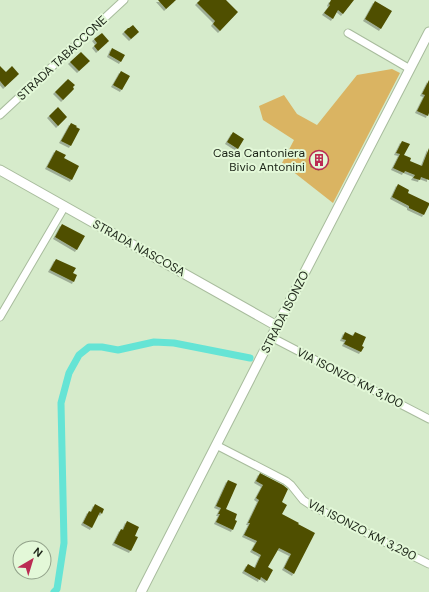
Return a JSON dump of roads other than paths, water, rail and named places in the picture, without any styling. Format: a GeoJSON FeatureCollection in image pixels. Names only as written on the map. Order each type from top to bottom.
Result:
{"type":"FeatureCollection","features":[{"type":"Feature","properties":{"kind":"main road","name":"STRADA ISONZO"},"geometry":{"type":"LineString","coordinates":[[141,592],[429,32]]}},
{"type":"Feature","properties":{"kind":"main road","name":"STRADA NASCOSA"},"geometry":{"type":"LineString","coordinates":[[0,170],[277,326]]}},
{"type":"Feature","properties":{"kind":"street","name":"STRADA TABACCONE"},"geometry":{"type":"LineString","coordinates":[[0,115],[124,0]]}},
{"type":"Feature","properties":{"kind":"street"},"geometry":{"type":"LineString","coordinates":[[348,33],[410,69]]}},
{"type":"Feature","properties":{"kind":"street"},"geometry":{"type":"LineString","coordinates":[[0,317],[65,206]]}},
{"type":"Feature","properties":{"kind":"street","name":"VIA ISONZO KM 3,100"},"geometry":{"type":"LineString","coordinates":[[271,337],[429,419]]}},
{"type":"Feature","properties":{"kind":"street","name":"VIA ISONZO KM 3,290"},"geometry":{"type":"LineString","coordinates":[[216,446],[286,480],[300,497],[312,506],[429,564]]}},
{"type":"Feature","properties":{"kind":"waterway"},"geometry":{"type":"LineString","coordinates":[[54,592],[57,589],[64,543],[61,403],[69,373],[79,355],[89,347],[102,347],[118,350],[154,342],[174,343],[250,358]]}},
{"type":"Feature","properties":{"kind":"place","name":"Casa Cantoniera Bivio Antonini"},"geometry":{"type":"Point","coordinates":[319,160]}}]}
